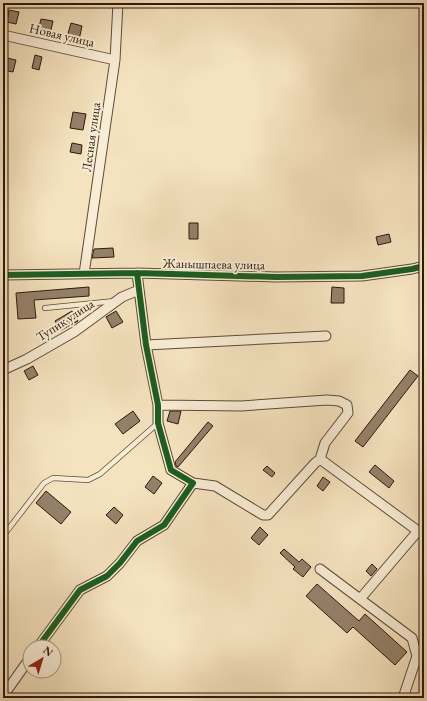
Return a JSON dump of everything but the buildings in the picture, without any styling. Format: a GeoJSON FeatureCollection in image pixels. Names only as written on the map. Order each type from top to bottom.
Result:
{"type":"FeatureCollection","features":[{"type":"Feature","properties":{"kind":"street","name":"Лесная улица"},"geometry":{"type":"LineString","coordinates":[[84,274],[115,60],[118,3]]}},
{"type":"Feature","properties":{"kind":"street","name":"Новая улица"},"geometry":{"type":"LineString","coordinates":[[3,35],[115,60]]}},
{"type":"Feature","properties":{"kind":"street","name":"Жанышпаева улица"},"geometry":{"type":"LineString","coordinates":[[3,275],[137,273],[276,277],[362,276],[424,266]]}},
{"type":"Feature","properties":{"kind":"street"},"geometry":{"type":"LineString","coordinates":[[137,273],[146,344],[158,405],[158,423],[171,470],[193,483],[215,486],[263,516],[268,515],[315,462],[320,459],[325,443],[348,413],[347,405],[340,401],[327,400],[241,406],[158,405]]}},
{"type":"Feature","properties":{"kind":"street","name":"Тупик улица"},"geometry":{"type":"LineString","coordinates":[[3,370],[27,359],[74,332],[117,300],[139,290]]}},
{"type":"Feature","properties":{"kind":"street"},"geometry":{"type":"LineString","coordinates":[[146,344],[326,336]]}},
{"type":"Feature","properties":{"kind":"street"},"geometry":{"type":"LineString","coordinates":[[320,459],[421,533],[360,599]]}},
{"type":"Feature","properties":{"kind":"street"},"geometry":{"type":"LineString","coordinates":[[44,639],[80,590],[107,576],[120,563],[137,541],[164,525],[193,483]]}},
{"type":"Feature","properties":{"kind":"street"},"geometry":{"type":"LineString","coordinates":[[320,569],[412,638],[417,656]]}},
{"type":"Feature","properties":{"kind":"street"},"geometry":{"type":"LineString","coordinates":[[403,698],[417,656],[424,648]]}},
{"type":"Feature","properties":{"kind":"street"},"geometry":{"type":"LineString","coordinates":[[3,696],[22,669]]}},
{"type":"Feature","properties":{"kind":"lane"},"geometry":{"type":"LineString","coordinates":[[45,308],[117,300]]}},
{"type":"Feature","properties":{"kind":"lane"},"geometry":{"type":"LineString","coordinates":[[3,536],[44,483],[53,478],[88,480],[100,474],[158,423]]}},
{"type":"Feature","properties":{"kind":"cycle path"},"geometry":{"type":"LineString","coordinates":[[3,275],[137,273],[276,277],[362,276],[424,266]]}},
{"type":"Feature","properties":{"kind":"cycle path"},"geometry":{"type":"LineString","coordinates":[[44,639],[80,590],[107,576],[120,563],[137,541],[164,525],[193,483],[171,470],[158,423],[158,405],[146,345],[137,273]]}}]}
